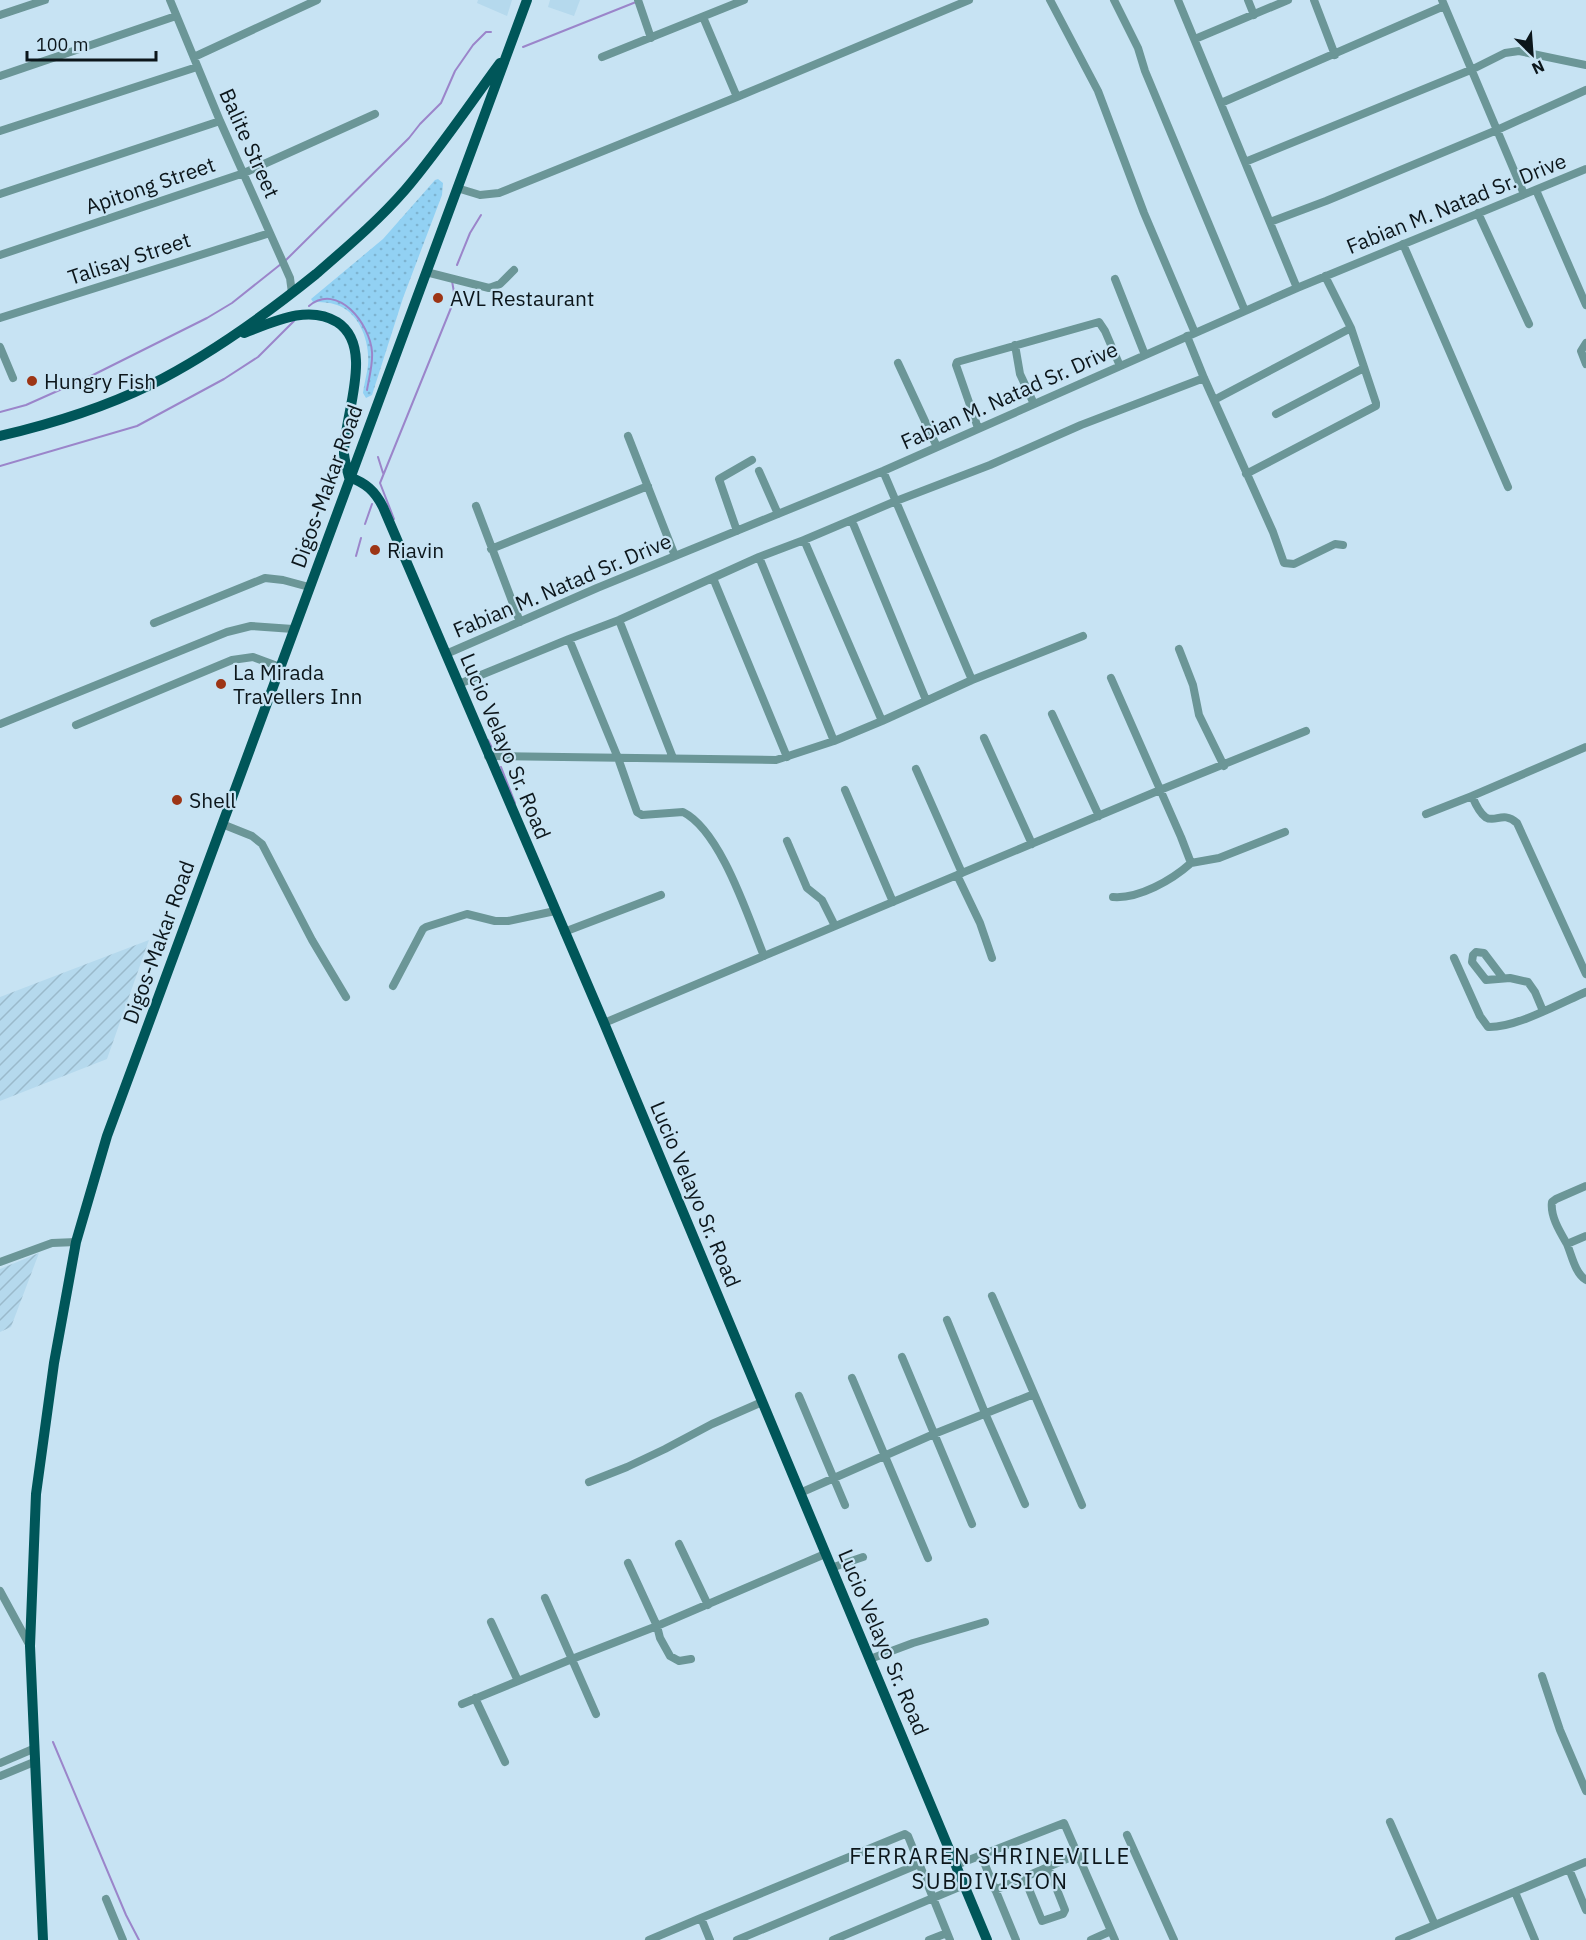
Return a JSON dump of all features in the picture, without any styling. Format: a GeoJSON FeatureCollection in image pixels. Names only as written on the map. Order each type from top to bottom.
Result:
{"type":"FeatureCollection","features":[{"type":"Feature","properties":{"kind":"main road","name":"Digos-Makar Road"},"geometry":{"type":"LineString","coordinates":[[43,1940],[30,1646],[36,1494],[54,1363],[76,1242],[107,1136],[526,0]]}},
{"type":"Feature","properties":{"kind":"main road"},"geometry":{"type":"LineString","coordinates":[[0,436],[117,400],[150,385],[188,365],[227,340],[292,293],[355,241],[399,196],[507,53]]}},
{"type":"Feature","properties":{"kind":"main road"},"geometry":{"type":"LineString","coordinates":[[227,340],[272,322],[298,315],[325,316],[349,333],[356,353],[344,448],[345,463],[350,477]]}},
{"type":"Feature","properties":{"kind":"main road","name":"Lucio Velayo Sr. Road"},"geometry":{"type":"LineString","coordinates":[[350,477],[367,485],[378,497],[604,1023],[987,1940]]}},
{"type":"Feature","properties":{"kind":"street"},"geometry":{"type":"LineString","coordinates":[[0,15],[45,0]]}},
{"type":"Feature","properties":{"kind":"street","name":"Balite Street"},"geometry":{"type":"LineString","coordinates":[[170,0],[220,121],[290,278],[292,293]]}},
{"type":"Feature","properties":{"kind":"street"},"geometry":{"type":"LineString","coordinates":[[194,57],[317,0]]}},
{"type":"Feature","properties":{"kind":"street"},"geometry":{"type":"LineString","coordinates":[[638,0],[651,38]]}},
{"type":"Feature","properties":{"kind":"street"},"geometry":{"type":"LineString","coordinates":[[602,57],[744,0]]}},
{"type":"Feature","properties":{"kind":"street"},"geometry":{"type":"LineString","coordinates":[[457,188],[480,195],[498,192],[737,97],[969,0]]}},
{"type":"Feature","properties":{"kind":"street"},"geometry":{"type":"LineString","coordinates":[[1050,0],[1098,91],[1191,334],[1204,378],[1273,532],[1284,563],[1294,564],[1335,544],[1343,545]]}},
{"type":"Feature","properties":{"kind":"street"},"geometry":{"type":"LineString","coordinates":[[1114,0],[1138,48],[1145,71],[1245,311]]}},
{"type":"Feature","properties":{"kind":"street"},"geometry":{"type":"LineString","coordinates":[[1178,0],[1297,288]]}},
{"type":"Feature","properties":{"kind":"street"},"geometry":{"type":"LineString","coordinates":[[1248,0],[1254,15]]}},
{"type":"Feature","properties":{"kind":"street"},"geometry":{"type":"LineString","coordinates":[[1194,39],[1288,0]]}},
{"type":"Feature","properties":{"kind":"street"},"geometry":{"type":"LineString","coordinates":[[1314,0],[1335,55]]}},
{"type":"Feature","properties":{"kind":"street"},"geometry":{"type":"LineString","coordinates":[[1221,104],[1335,55],[1443,3],[1473,69],[1524,194]]}},
{"type":"Feature","properties":{"kind":"street"},"geometry":{"type":"LineString","coordinates":[[0,76],[176,16]]}},
{"type":"Feature","properties":{"kind":"street"},"geometry":{"type":"LineString","coordinates":[[703,17],[737,97]]}},
{"type":"Feature","properties":{"kind":"street"},"geometry":{"type":"LineString","coordinates":[[1245,162],[1473,69],[1505,53],[1519,51],[1586,66]]}},
{"type":"Feature","properties":{"kind":"street"},"geometry":{"type":"LineString","coordinates":[[0,131],[197,67]]}},
{"type":"Feature","properties":{"kind":"street"},"geometry":{"type":"LineString","coordinates":[[1270,222],[1497,130],[1586,90]]}},
{"type":"Feature","properties":{"kind":"street","name":"Apitong Street"},"geometry":{"type":"LineString","coordinates":[[0,255],[244,173],[375,114]]}},
{"type":"Feature","properties":{"kind":"street"},"geometry":{"type":"LineString","coordinates":[[0,194],[220,121]]}},
{"type":"Feature","properties":{"kind":"street","name":"Fabian M. Natad Sr. Drive"},"geometry":{"type":"LineString","coordinates":[[446,654],[675,556],[883,471],[1325,276],[1586,169]]}},
{"type":"Feature","properties":{"kind":"street"},"geometry":{"type":"LineString","coordinates":[[1536,189],[1586,305]]}},
{"type":"Feature","properties":{"kind":"street"},"geometry":{"type":"LineString","coordinates":[[1478,213],[1529,324]]}},
{"type":"Feature","properties":{"kind":"street","name":"Talisay Street"},"geometry":{"type":"LineString","coordinates":[[0,318],[270,233]]}},
{"type":"Feature","properties":{"kind":"street"},"geometry":{"type":"LineString","coordinates":[[1403,244],[1508,487]]}},
{"type":"Feature","properties":{"kind":"street"},"geometry":{"type":"LineString","coordinates":[[426,272],[489,288],[500,284],[514,270]]}},
{"type":"Feature","properties":{"kind":"street"},"geometry":{"type":"LineString","coordinates":[[1246,474],[1376,406],[1351,328],[1325,276]]}},
{"type":"Feature","properties":{"kind":"street"},"geometry":{"type":"LineString","coordinates":[[1115,279],[1145,355]]}},
{"type":"Feature","properties":{"kind":"street"},"geometry":{"type":"LineString","coordinates":[[978,429],[956,364],[1100,322],[1120,366]]}},
{"type":"Feature","properties":{"kind":"street"},"geometry":{"type":"LineString","coordinates":[[1214,400],[1351,328]]}},
{"type":"Feature","properties":{"kind":"street"},"geometry":{"type":"LineString","coordinates":[[1586,343],[1581,351],[1586,364]]}},
{"type":"Feature","properties":{"kind":"street"},"geometry":{"type":"LineString","coordinates":[[1015,345],[1020,374],[1034,404]]}},
{"type":"Feature","properties":{"kind":"street"},"geometry":{"type":"LineString","coordinates":[[0,347],[13,378]]}},
{"type":"Feature","properties":{"kind":"street"},"geometry":{"type":"LineString","coordinates":[[898,363],[937,447]]}},
{"type":"Feature","properties":{"kind":"street"},"geometry":{"type":"LineString","coordinates":[[1276,414],[1364,368]]}},
{"type":"Feature","properties":{"kind":"street"},"geometry":{"type":"LineString","coordinates":[[459,684],[620,620],[759,557],[990,465],[1081,425],[1204,378]]}},
{"type":"Feature","properties":{"kind":"street"},"geometry":{"type":"LineString","coordinates":[[628,436],[675,556]]}},
{"type":"Feature","properties":{"kind":"street"},"geometry":{"type":"LineString","coordinates":[[737,531],[719,479],[752,460]]}},
{"type":"Feature","properties":{"kind":"street"},"geometry":{"type":"LineString","coordinates":[[759,471],[778,514]]}},
{"type":"Feature","properties":{"kind":"street"},"geometry":{"type":"LineString","coordinates":[[883,471],[972,680]]}},
{"type":"Feature","properties":{"kind":"street"},"geometry":{"type":"LineString","coordinates":[[491,549],[648,486]]}},
{"type":"Feature","properties":{"kind":"street"},"geometry":{"type":"LineString","coordinates":[[476,506],[520,622]]}},
{"type":"Feature","properties":{"kind":"street"},"geometry":{"type":"LineString","coordinates":[[852,521],[926,700]]}},
{"type":"Feature","properties":{"kind":"street"},"geometry":{"type":"LineString","coordinates":[[804,540],[882,721]]}},
{"type":"Feature","properties":{"kind":"street"},"geometry":{"type":"LineString","coordinates":[[759,557],[834,741]]}},
{"type":"Feature","properties":{"kind":"street"},"geometry":{"type":"LineString","coordinates":[[154,623],[265,578],[309,587]]}},
{"type":"Feature","properties":{"kind":"street"},"geometry":{"type":"LineString","coordinates":[[713,578],[787,757]]}},
{"type":"Feature","properties":{"kind":"street"},"geometry":{"type":"LineString","coordinates":[[620,620],[673,758]]}},
{"type":"Feature","properties":{"kind":"street"},"geometry":{"type":"LineString","coordinates":[[0,724],[241,628],[260,626],[293,629]]}},
{"type":"Feature","properties":{"kind":"street"},"geometry":{"type":"LineString","coordinates":[[488,756],[776,760],[834,741],[972,680],[1083,636]]}},
{"type":"Feature","properties":{"kind":"street"},"geometry":{"type":"LineString","coordinates":[[569,639],[639,814],[683,812],[704,829],[716,846],[729,872],[764,956]]}},
{"type":"Feature","properties":{"kind":"street"},"geometry":{"type":"LineString","coordinates":[[1179,649],[1193,685],[1198,715],[1224,766]]}},
{"type":"Feature","properties":{"kind":"street"},"geometry":{"type":"LineString","coordinates":[[76,725],[232,660],[253,657],[280,667]]}},
{"type":"Feature","properties":{"kind":"street"},"geometry":{"type":"LineString","coordinates":[[1111,678],[1191,864]]}},
{"type":"Feature","properties":{"kind":"street"},"geometry":{"type":"LineString","coordinates":[[1052,714],[1099,816]]}},
{"type":"Feature","properties":{"kind":"street"},"geometry":{"type":"LineString","coordinates":[[604,1023],[1306,731]]}},
{"type":"Feature","properties":{"kind":"street"},"geometry":{"type":"LineString","coordinates":[[984,738],[1032,844]]}},
{"type":"Feature","properties":{"kind":"street"},"geometry":{"type":"LineString","coordinates":[[1426,813],[1472,796],[1586,747]]}},
{"type":"Feature","properties":{"kind":"street"},"geometry":{"type":"LineString","coordinates":[[916,768],[980,923],[992,958]]}},
{"type":"Feature","properties":{"kind":"street"},"geometry":{"type":"LineString","coordinates":[[845,790],[893,902]]}},
{"type":"Feature","properties":{"kind":"street"},"geometry":{"type":"LineString","coordinates":[[1472,796],[1486,819],[1508,817],[1517,823],[1586,974]]}},
{"type":"Feature","properties":{"kind":"street"},"geometry":{"type":"LineString","coordinates":[[222,824],[252,836],[262,844],[312,940],[346,997]]}},
{"type":"Feature","properties":{"kind":"street"},"geometry":{"type":"LineString","coordinates":[[1113,897],[1127,897],[1169,881],[1191,864],[1219,858],[1285,832]]}},
{"type":"Feature","properties":{"kind":"street"},"geometry":{"type":"LineString","coordinates":[[787,841],[807,888],[822,900],[835,926]]}},
{"type":"Feature","properties":{"kind":"street"},"geometry":{"type":"LineString","coordinates":[[564,932],[661,895]]}},
{"type":"Feature","properties":{"kind":"street"},"geometry":{"type":"LineString","coordinates":[[393,986],[424,928],[467,915],[495,921],[508,921],[555,911]]}},
{"type":"Feature","properties":{"kind":"street"},"geometry":{"type":"LineString","coordinates":[[1454,958],[1473,997],[1479,1016],[1488,1027],[1499,1028],[1586,992]]}},
{"type":"Feature","properties":{"kind":"street"},"geometry":{"type":"LineString","coordinates":[[1503,978],[1528,982],[1544,1011]]}},
{"type":"Feature","properties":{"kind":"street"},"geometry":{"type":"LineString","coordinates":[[1586,1186],[1552,1202],[1553,1213],[1577,1270],[1586,1280]]}},
{"type":"Feature","properties":{"kind":"street"},"geometry":{"type":"LineString","coordinates":[[1567,1244],[1586,1236]]}},
{"type":"Feature","properties":{"kind":"street"},"geometry":{"type":"LineString","coordinates":[[0,1262],[44,1245],[76,1242]]}},
{"type":"Feature","properties":{"kind":"street"},"geometry":{"type":"LineString","coordinates":[[992,1296],[1082,1505]]}},
{"type":"Feature","properties":{"kind":"street"},"geometry":{"type":"LineString","coordinates":[[947,1320],[1025,1504]]}},
{"type":"Feature","properties":{"kind":"street"},"geometry":{"type":"LineString","coordinates":[[902,1357],[972,1524]]}},
{"type":"Feature","properties":{"kind":"street"},"geometry":{"type":"LineString","coordinates":[[852,1378],[928,1558]]}},
{"type":"Feature","properties":{"kind":"street"},"geometry":{"type":"LineString","coordinates":[[800,1493],[934,1434],[1034,1394]]}},
{"type":"Feature","properties":{"kind":"street"},"geometry":{"type":"LineString","coordinates":[[799,1396],[845,1505]]}},
{"type":"Feature","properties":{"kind":"street"},"geometry":{"type":"LineString","coordinates":[[589,1482],[636,1463],[711,1424],[762,1402]]}},
{"type":"Feature","properties":{"kind":"street"},"geometry":{"type":"LineString","coordinates":[[679,1544],[708,1605]]}},
{"type":"Feature","properties":{"kind":"street"},"geometry":{"type":"LineString","coordinates":[[462,1704],[708,1605],[825,1554]]}},
{"type":"Feature","properties":{"kind":"street"},"geometry":{"type":"LineString","coordinates":[[831,1568],[863,1557]]}},
{"type":"Feature","properties":{"kind":"street"},"geometry":{"type":"LineString","coordinates":[[628,1563],[670,1656],[679,1661],[691,1659]]}},
{"type":"Feature","properties":{"kind":"street"},"geometry":{"type":"LineString","coordinates":[[0,1591],[30,1646]]}},
{"type":"Feature","properties":{"kind":"street"},"geometry":{"type":"LineString","coordinates":[[545,1598],[596,1714]]}},
{"type":"Feature","properties":{"kind":"street"},"geometry":{"type":"LineString","coordinates":[[491,1622],[518,1681]]}},
{"type":"Feature","properties":{"kind":"street"},"geometry":{"type":"LineString","coordinates":[[870,1659],[913,1643],[985,1622]]}},
{"type":"Feature","properties":{"kind":"street"},"geometry":{"type":"LineString","coordinates":[[1542,1676],[1560,1730],[1586,1791]]}},
{"type":"Feature","properties":{"kind":"street"},"geometry":{"type":"LineString","coordinates":[[475,1698],[505,1762]]}},
{"type":"Feature","properties":{"kind":"street"},"geometry":{"type":"LineString","coordinates":[[0,1762],[33,1749]]}},
{"type":"Feature","properties":{"kind":"street"},"geometry":{"type":"LineString","coordinates":[[0,1776],[34,1762]]}},
{"type":"Feature","properties":{"kind":"street"},"geometry":{"type":"LineString","coordinates":[[956,1865],[1064,1822],[1113,1936],[1091,1940]]}},
{"type":"Feature","properties":{"kind":"street"},"geometry":{"type":"LineString","coordinates":[[1390,1822],[1435,1925]]}},
{"type":"Feature","properties":{"kind":"street"},"geometry":{"type":"LineString","coordinates":[[649,1940],[903,1834],[908,1836],[949,1936],[930,1940]]}},
{"type":"Feature","properties":{"kind":"street"},"geometry":{"type":"LineString","coordinates":[[1126,1835],[1174,1940]]}},
{"type":"Feature","properties":{"kind":"street"},"geometry":{"type":"LineString","coordinates":[[995,1890],[1078,1854]]}},
{"type":"Feature","properties":{"kind":"street"},"geometry":{"type":"LineString","coordinates":[[981,1856],[1016,1940]]}},
{"type":"Feature","properties":{"kind":"street"},"geometry":{"type":"LineString","coordinates":[[1399,1940],[1586,1862]]}},
{"type":"Feature","properties":{"kind":"street"},"geometry":{"type":"LineString","coordinates":[[737,1940],[920,1864]]}},
{"type":"Feature","properties":{"kind":"street"},"geometry":{"type":"LineString","coordinates":[[1024,1877],[1042,1921],[1063,1914],[1065,1910],[1048,1867]]}},
{"type":"Feature","properties":{"kind":"street"},"geometry":{"type":"LineString","coordinates":[[1569,1869],[1586,1910]]}},
{"type":"Feature","properties":{"kind":"street"},"geometry":{"type":"LineString","coordinates":[[833,1940],[964,1885]]}},
{"type":"Feature","properties":{"kind":"street"},"geometry":{"type":"LineString","coordinates":[[1515,1892],[1535,1940]]}},
{"type":"Feature","properties":{"kind":"street"},"geometry":{"type":"LineString","coordinates":[[106,1899],[123,1940]]}},
{"type":"Feature","properties":{"kind":"street"},"geometry":{"type":"LineString","coordinates":[[701,1918],[710,1940]]}},
{"type":"Feature","properties":{"kind":"shaded area"},"geometry":{"type":"Polygon","coordinates":[[[478,0],[512,0],[507,16],[477,3],[478,0]]]}},
{"type":"Feature","properties":{"kind":"shaded area"},"geometry":{"type":"Polygon","coordinates":[[[550,0],[580,0],[574,16],[548,7],[550,0]]]}},
{"type":"Feature","properties":{"kind":"shaded area"},"geometry":{"type":"Polygon","coordinates":[[[438,179],[443,183],[442,195],[403,298],[372,395],[366,398],[363,393],[368,356],[362,329],[345,309],[331,303],[313,302],[311,299],[383,239],[438,179]]]}},
{"type":"Feature","properties":{"kind":"shaded area"},"geometry":{"type":"Polygon","coordinates":[[[149,940],[107,1059],[0,1101],[0,997],[149,940]]]}},
{"type":"Feature","properties":{"kind":"shaded area"},"geometry":{"type":"Polygon","coordinates":[[[39,1253],[11,1327],[0,1332],[0,1269],[39,1253]]]}},
{"type":"Feature","properties":{"kind":"waterway"},"geometry":{"type":"LineString","coordinates":[[523,47],[636,2]]}},
{"type":"Feature","properties":{"kind":"waterway"},"geometry":{"type":"LineString","coordinates":[[285,261],[409,138],[441,103],[455,71],[473,45],[486,32],[491,32]]}},
{"type":"Feature","properties":{"kind":"waterway"},"geometry":{"type":"LineString","coordinates":[[457,265],[470,233],[481,215]]}},
{"type":"Feature","properties":{"kind":"waterway"},"geometry":{"type":"LineString","coordinates":[[0,412],[26,405],[91,376],[207,318],[232,303],[281,264]]}},
{"type":"Feature","properties":{"kind":"waterway"},"geometry":{"type":"LineString","coordinates":[[394,519],[380,483],[455,298],[452,281]]}},
{"type":"Feature","properties":{"kind":"waterway"},"geometry":{"type":"LineString","coordinates":[[309,306],[320,300],[331,299],[351,310],[359,319],[370,341],[372,352],[367,390]]}},
{"type":"Feature","properties":{"kind":"waterway"},"geometry":{"type":"LineString","coordinates":[[0,466],[137,426],[224,379],[258,357],[294,321]]}},
{"type":"Feature","properties":{"kind":"waterway"},"geometry":{"type":"LineString","coordinates":[[378,457],[383,473]]}},
{"type":"Feature","properties":{"kind":"waterway"},"geometry":{"type":"LineString","coordinates":[[365,524],[372,504]]}},
{"type":"Feature","properties":{"kind":"waterway"},"geometry":{"type":"LineString","coordinates":[[356,556],[361,538]]}},
{"type":"Feature","properties":{"kind":"waterway"},"geometry":{"type":"LineString","coordinates":[[488,740],[492,748]]}},
{"type":"Feature","properties":{"kind":"waterway"},"geometry":{"type":"LineString","coordinates":[[501,767],[515,803]]}},
{"type":"Feature","properties":{"kind":"waterway"},"geometry":{"type":"LineString","coordinates":[[53,1742],[126,1915],[139,1940]]}},
{"type":"Feature","properties":{"kind":"place","name":"AVL Restaurant"},"geometry":{"type":"Point","coordinates":[438,298]}},
{"type":"Feature","properties":{"kind":"place","name":"Hungry Fish"},"geometry":{"type":"Point","coordinates":[32,381]}},
{"type":"Feature","properties":{"kind":"place","name":"Riavin"},"geometry":{"type":"Point","coordinates":[375,550]}},
{"type":"Feature","properties":{"kind":"place","name":"La Mirada Travellers Inn"},"geometry":{"type":"Point","coordinates":[221,684]}},
{"type":"Feature","properties":{"kind":"place","name":"Shell"},"geometry":{"type":"Point","coordinates":[177,800]}},
{"type":"Feature","properties":{"kind":"district","name":"FERRAREN SHRINEVILLE SUBDIVISION"},"geometry":{"type":"Point","coordinates":[990,1868]}}]}
